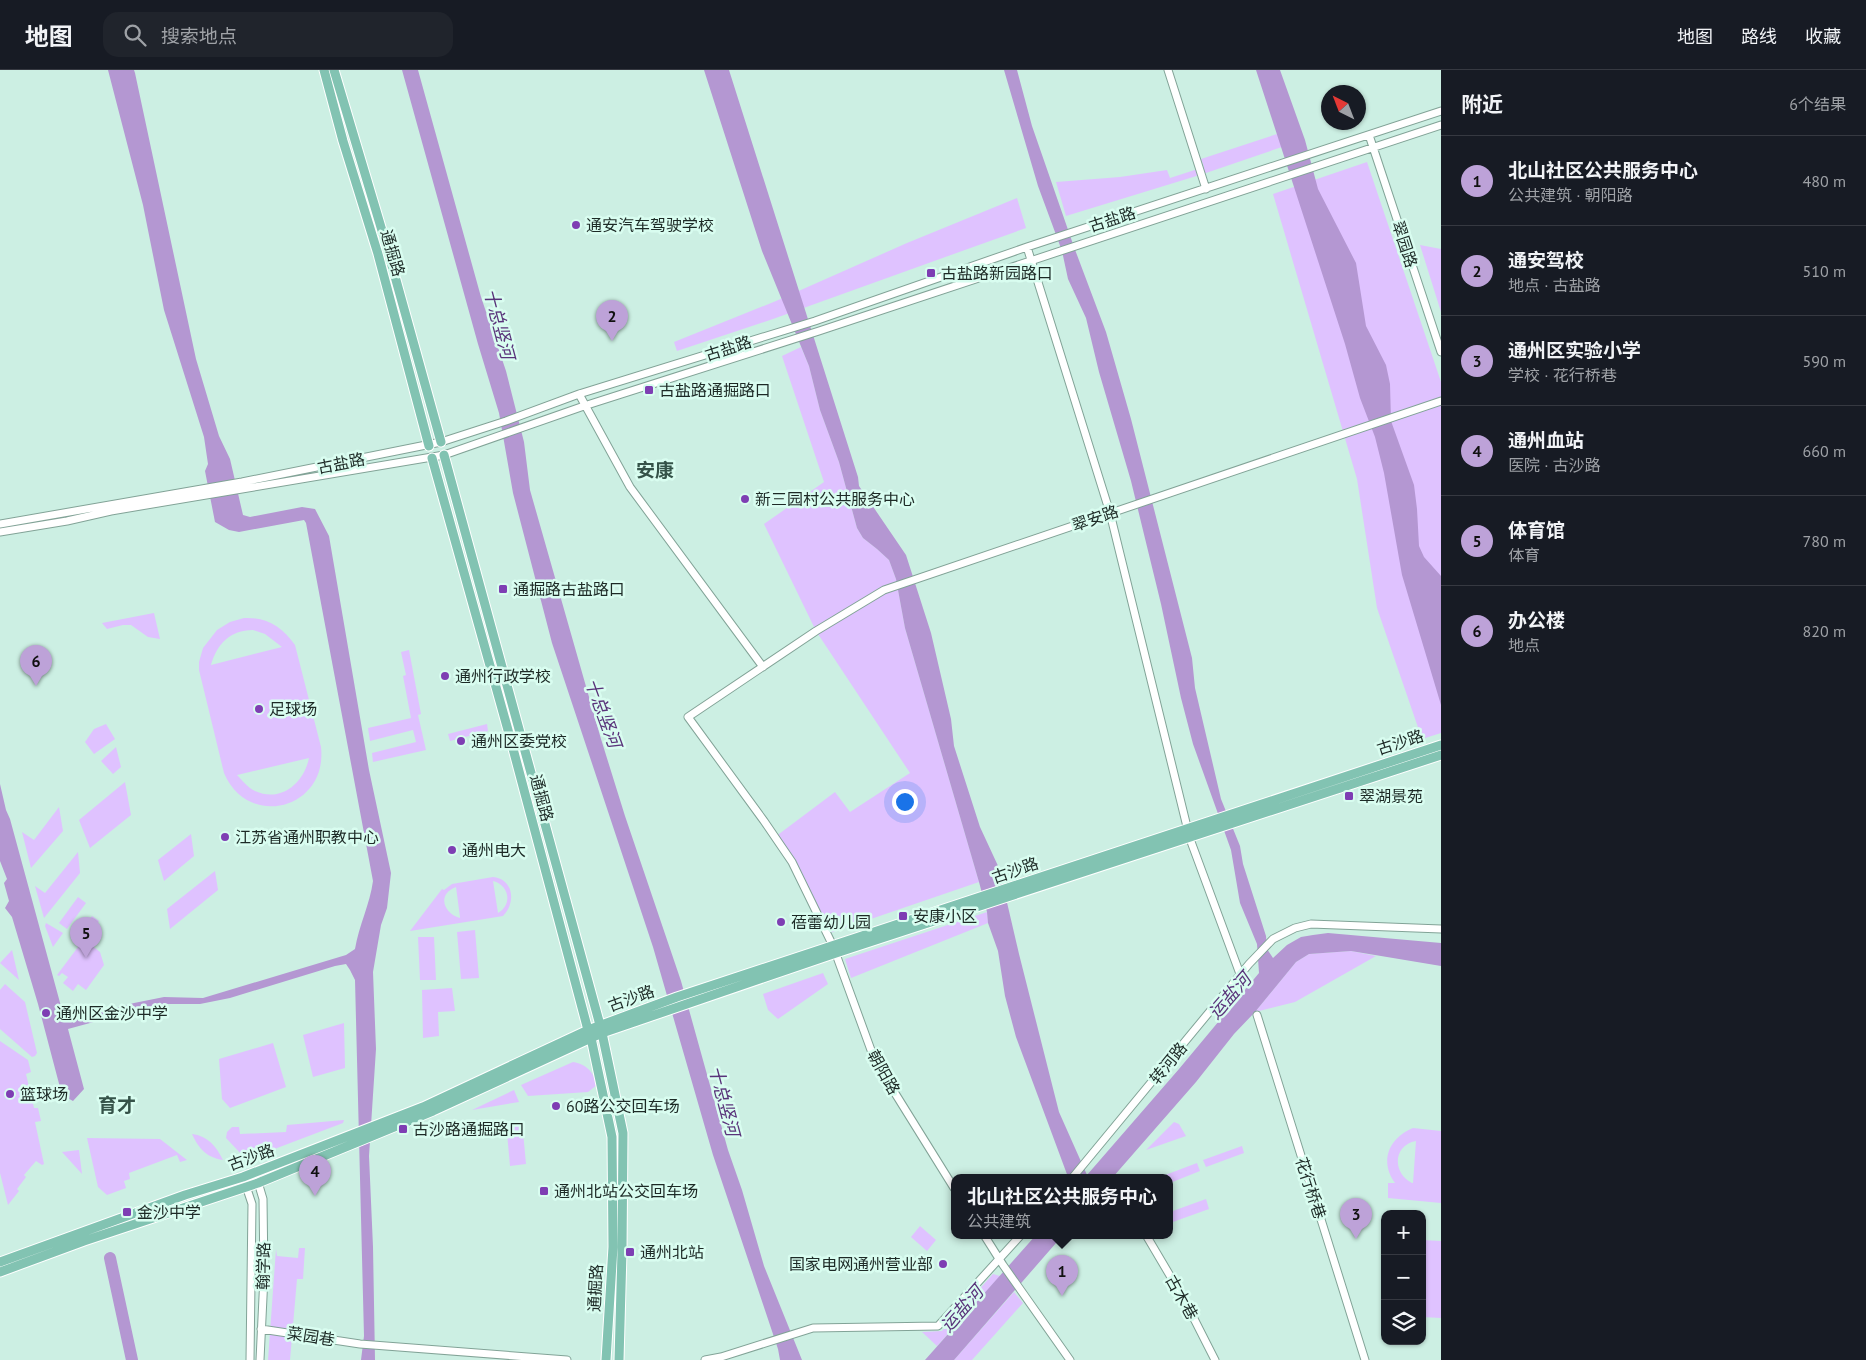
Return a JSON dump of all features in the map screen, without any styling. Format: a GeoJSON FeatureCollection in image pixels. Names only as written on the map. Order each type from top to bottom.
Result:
{"type":"FeatureCollection","features":[{"type":"Feature","properties":{"kind":"main road","name":"通掘路"},"geometry":{"type":"LineString","coordinates":[[324,70],[343,141],[378,254],[429,446]]}},
{"type":"Feature","properties":{"kind":"main road","name":"通掘路"},"geometry":{"type":"LineString","coordinates":[[334,70],[386,244],[441,442]]}},
{"type":"Feature","properties":{"kind":"main road","name":"通掘路"},"geometry":{"type":"LineString","coordinates":[[444,455],[601,1029],[623,1133],[619,1360]]}},
{"type":"Feature","properties":{"kind":"main road","name":"通掘路"},"geometry":{"type":"LineString","coordinates":[[432,458],[508,730],[589,1034],[612,1137],[612,1247],[606,1360]]}},
{"type":"Feature","properties":{"kind":"main road","name":"古沙路"},"geometry":{"type":"LineString","coordinates":[[1017,890],[1186,828],[1441,745]]}},
{"type":"Feature","properties":{"kind":"main road","name":"古沙路"},"geometry":{"type":"LineString","coordinates":[[601,1029],[656,1005],[697,991],[835,950],[1017,890],[1190,839],[1441,755]]}},
{"type":"Feature","properties":{"kind":"main road","name":"古沙路"},"geometry":{"type":"LineString","coordinates":[[601,1029],[660,1014],[835,950]]}},
{"type":"Feature","properties":{"kind":"main road"},"geometry":{"type":"LineString","coordinates":[[589,1034],[601,1029]]}},
{"type":"Feature","properties":{"kind":"main road","name":"古沙路"},"geometry":{"type":"LineString","coordinates":[[0,1262],[185,1195],[243,1177],[423,1108],[589,1034]]}},
{"type":"Feature","properties":{"kind":"main road","name":"古沙路"},"geometry":{"type":"LineString","coordinates":[[0,1272],[84,1241],[246,1188],[433,1111],[589,1034]]}},
{"type":"Feature","properties":{"kind":"street"},"geometry":{"type":"LineString","coordinates":[[1168,70],[1206,189]]}},
{"type":"Feature","properties":{"kind":"street","name":"古盐路"},"geometry":{"type":"LineString","coordinates":[[0,532],[429,446],[524,415],[579,394],[788,330],[1027,247],[1318,153],[1441,111]]}},
{"type":"Feature","properties":{"kind":"street","name":"古盐路"},"geometry":{"type":"LineString","coordinates":[[242,485],[444,455],[584,406],[819,331],[1441,125]]}},
{"type":"Feature","properties":{"kind":"street","name":"翠园路"},"geometry":{"type":"LineString","coordinates":[[1369,135],[1441,352]]}},
{"type":"Feature","properties":{"kind":"street"},"geometry":{"type":"LineString","coordinates":[[1027,247],[1110,513],[1186,828],[1240,974]]}},
{"type":"Feature","properties":{"kind":"street"},"geometry":{"type":"LineString","coordinates":[[579,394],[630,487],[763,667]]}},
{"type":"Feature","properties":{"kind":"street","name":"翠安路"},"geometry":{"type":"LineString","coordinates":[[695,712],[816,631],[884,590],[1441,401]]}},
{"type":"Feature","properties":{"kind":"street"},"geometry":{"type":"LineString","coordinates":[[441,442],[444,455]]}},
{"type":"Feature","properties":{"kind":"street"},"geometry":{"type":"LineString","coordinates":[[429,446],[432,458]]}},
{"type":"Feature","properties":{"kind":"street","name":"古盐路"},"geometry":{"type":"LineString","coordinates":[[0,524],[209,491]]}},
{"type":"Feature","properties":{"kind":"street","name":"朝阳路"},"geometry":{"type":"LineString","coordinates":[[695,712],[688,717],[764,820],[792,862],[835,950],[875,1061],[951,1183]]}},
{"type":"Feature","properties":{"kind":"street","name":"转河路"},"geometry":{"type":"LineString","coordinates":[[1076,1174],[1240,974],[1273,938],[1295,928],[1312,924],[1441,929]]}},
{"type":"Feature","properties":{"kind":"street","name":"花行桥巷"},"geometry":{"type":"LineString","coordinates":[[1257,1015],[1366,1360]]}},
{"type":"Feature","properties":{"kind":"street","name":"翰学路"},"geometry":{"type":"LineString","coordinates":[[255,1172],[263,1199],[264,1276],[260,1360]]}},
{"type":"Feature","properties":{"kind":"street","name":"翰学路"},"geometry":{"type":"LineString","coordinates":[[243,1177],[252,1204],[250,1360]]}},
{"type":"Feature","properties":{"kind":"street"},"geometry":{"type":"LineString","coordinates":[[987,1239],[1070,1360]]}},
{"type":"Feature","properties":{"kind":"street"},"geometry":{"type":"LineString","coordinates":[[706,1360],[813,1328],[938,1326],[1001,1262],[1018,1239]]}},
{"type":"Feature","properties":{"kind":"street","name":"古木巷"},"geometry":{"type":"LineString","coordinates":[[1148,1239],[1186,1301],[1214,1360]]}},
{"type":"Feature","properties":{"kind":"street","name":"菜园巷"},"geometry":{"type":"LineString","coordinates":[[261,1329],[360,1344],[567,1360]]}},
{"type":"Feature","properties":{"kind":"shaded area"},"geometry":{"type":"Polygon","coordinates":[[[108,70],[134,70],[135,73],[196,359],[219,436],[230,459],[243,515],[250,517],[302,507],[315,509],[329,536],[369,770],[391,873],[387,908],[381,925],[373,972],[376,1049],[369,1156],[375,1360],[361,1360],[364,1336],[355,980],[346,964],[230,998],[200,1004],[166,1004],[68,1029],[84,1089],[73,1101],[62,1095],[38,1004],[12,917],[5,908],[9,901],[4,883],[7,879],[0,861],[0,784],[65,1021],[164,997],[203,998],[346,955],[355,949],[373,881],[306,523],[304,520],[239,532],[229,530],[215,522],[205,471],[208,464],[204,437],[164,310],[143,205],[108,70]]]}},
{"type":"Feature","properties":{"kind":"shaded area"},"geometry":{"type":"Polygon","coordinates":[[[402,70],[418,70],[481,297],[506,371],[524,442],[530,490],[601,739],[681,981],[728,1150],[742,1190],[764,1266],[802,1360],[780,1360],[778,1349],[713,1155],[653,947],[552,643],[513,493],[499,413],[402,70]]]}},
{"type":"Feature","properties":{"kind":"shaded area"},"geometry":{"type":"Polygon","coordinates":[[[704,70],[729,70],[858,477],[859,486],[906,555],[931,633],[951,719],[954,746],[980,827],[999,868],[1059,1112],[1087,1174],[1067,1174],[1016,1037],[1005,996],[998,951],[988,923],[979,882],[905,628],[896,579],[889,560],[863,538],[857,528],[839,462],[820,410],[809,366],[762,251],[704,70]]]}},
{"type":"Feature","properties":{"kind":"shaded area"},"geometry":{"type":"Polygon","coordinates":[[[1004,70],[1017,70],[1032,126],[1106,332],[1131,419],[1192,658],[1195,688],[1221,799],[1240,846],[1243,864],[1266,936],[1267,949],[1273,958],[1287,945],[1301,937],[1328,933],[1441,943],[1441,966],[1351,951],[1309,954],[1296,962],[1255,1012],[1234,1034],[1196,1082],[1116,1174],[1088,1174],[1259,973],[1257,944],[1240,903],[1231,850],[1193,744],[1131,481],[1099,372],[1086,318],[1068,279],[1062,251],[1038,186],[1004,70]]]}},
{"type":"Feature","properties":{"kind":"shaded area"},"geometry":{"type":"Polygon","coordinates":[[[1256,70],[1280,70],[1305,140],[1318,189],[1356,263],[1366,326],[1386,365],[1390,384],[1391,421],[1414,485],[1419,546],[1424,557],[1441,576],[1441,705],[1402,575],[1384,473],[1375,437],[1360,398],[1345,344],[1256,70]]]}},
{"type":"Feature","properties":{"kind":"shaded area"},"geometry":{"type":"Polygon","coordinates":[[[1277,134],[1282,147],[1203,174],[1066,216],[1056,182],[1120,177],[1167,170],[1170,178],[1204,167],[1201,159],[1277,134]]]}},
{"type":"Feature","properties":{"kind":"shaded area"},"geometry":{"type":"Polygon","coordinates":[[[1367,162],[1441,382],[1441,733],[1422,739],[1377,608],[1357,479],[1273,194],[1367,162]]]}},
{"type":"Feature","properties":{"kind":"shaded area"},"geometry":{"type":"Polygon","coordinates":[[[1017,198],[1026,228],[773,319],[677,351],[674,342],[776,301],[907,243],[1017,198]]]}},
{"type":"Feature","properties":{"kind":"shaded area"},"geometry":{"type":"Polygon","coordinates":[[[1420,245],[1441,249],[1441,312],[1420,245]]]}},
{"type":"Feature","properties":{"kind":"shaded area"},"geometry":{"type":"Polygon","coordinates":[[[801,347],[809,366],[820,410],[839,462],[857,528],[863,538],[889,560],[896,579],[905,628],[979,882],[827,934],[775,837],[835,792],[850,812],[910,773],[816,631],[764,524],[824,482],[782,356],[801,347]]]}},
{"type":"Feature","properties":{"kind":"shaded area"},"geometry":{"type":"Polygon","coordinates":[[[154,613],[160,639],[148,637],[131,625],[107,629],[102,623],[154,613]]]}},
{"type":"Feature","properties":{"kind":"shaded area"},"geometry":{"type":"Polygon","coordinates":[[[244,618],[267,621],[285,633],[295,645],[321,747],[320,768],[312,785],[300,798],[284,805],[267,806],[250,802],[235,791],[224,773],[199,670],[199,662],[203,648],[217,630],[230,622],[244,618]],[[253,630],[238,633],[226,640],[217,651],[211,665],[282,647],[265,634],[253,630]],[[309,758],[237,775],[247,786],[255,791],[274,794],[282,792],[297,783],[309,758]]]}},
{"type":"Feature","properties":{"kind":"shaded area"},"geometry":{"type":"Polygon","coordinates":[[[409,650],[421,714],[418,715],[426,750],[373,762],[372,753],[416,742],[413,730],[370,741],[368,728],[411,718],[403,676],[406,675],[401,652],[409,650]]]}},
{"type":"Feature","properties":{"kind":"shaded area"},"geometry":{"type":"Polygon","coordinates":[[[106,724],[115,739],[94,754],[85,742],[94,729],[106,724]]]}},
{"type":"Feature","properties":{"kind":"shaded area"},"geometry":{"type":"Polygon","coordinates":[[[487,724],[488,731],[450,741],[448,734],[487,724]]]}},
{"type":"Feature","properties":{"kind":"shaded area"},"geometry":{"type":"Polygon","coordinates":[[[116,747],[121,767],[113,774],[101,761],[116,747]]]}},
{"type":"Feature","properties":{"kind":"shaded area"},"geometry":{"type":"Polygon","coordinates":[[[125,782],[131,815],[90,848],[79,820],[125,782]]]}},
{"type":"Feature","properties":{"kind":"shaded area"},"geometry":{"type":"Polygon","coordinates":[[[59,807],[63,831],[31,868],[22,832],[34,840],[59,807]]]}},
{"type":"Feature","properties":{"kind":"shaded area"},"geometry":{"type":"Polygon","coordinates":[[[191,834],[194,856],[164,881],[158,860],[191,834]]]}},
{"type":"Feature","properties":{"kind":"shaded area"},"geometry":{"type":"Polygon","coordinates":[[[78,852],[80,873],[44,918],[35,886],[45,893],[78,852]]]}},
{"type":"Feature","properties":{"kind":"shaded area"},"geometry":{"type":"Polygon","coordinates":[[[215,871],[218,890],[170,929],[167,909],[215,871]]]}},
{"type":"Feature","properties":{"kind":"shaded area"},"geometry":{"type":"Polygon","coordinates":[[[493,877],[500,879],[505,882],[511,892],[510,905],[503,916],[410,931],[442,889],[444,890],[452,884],[493,877]],[[493,881],[498,913],[506,905],[507,895],[503,886],[493,881]],[[456,887],[446,894],[444,903],[454,916],[460,918],[460,917],[456,887]]]}},
{"type":"Feature","properties":{"kind":"shaded area"},"geometry":{"type":"Polygon","coordinates":[[[78,897],[86,903],[67,929],[59,923],[78,897]]]}},
{"type":"Feature","properties":{"kind":"shaded area"},"geometry":{"type":"Polygon","coordinates":[[[987,912],[988,923],[851,978],[845,959],[987,912]]]}},
{"type":"Feature","properties":{"kind":"shaded area"},"geometry":{"type":"Polygon","coordinates":[[[92,916],[99,921],[85,940],[100,952],[104,965],[86,990],[78,984],[73,991],[63,983],[68,977],[62,973],[59,976],[57,975],[84,939],[79,934],[92,916]]]}},
{"type":"Feature","properties":{"kind":"shaded area"},"geometry":{"type":"Polygon","coordinates":[[[46,923],[63,933],[53,947],[45,926],[46,923]]]}},
{"type":"Feature","properties":{"kind":"shaded area"},"geometry":{"type":"Polygon","coordinates":[[[475,930],[479,978],[461,979],[457,932],[475,930]]]}},
{"type":"Feature","properties":{"kind":"shaded area"},"geometry":{"type":"Polygon","coordinates":[[[418,937],[434,937],[436,980],[420,980],[418,937]]]}},
{"type":"Feature","properties":{"kind":"shaded area"},"geometry":{"type":"Polygon","coordinates":[[[12,950],[19,980],[0,963],[12,950]]]}},
{"type":"Feature","properties":{"kind":"shaded area"},"geometry":{"type":"Polygon","coordinates":[[[1351,951],[1376,956],[1295,1002],[1255,1012],[1296,962],[1309,954],[1351,951]]]}},
{"type":"Feature","properties":{"kind":"shaded area"},"geometry":{"type":"Polygon","coordinates":[[[823,973],[828,984],[778,1019],[768,1010],[763,994],[823,973]]]}},
{"type":"Feature","properties":{"kind":"shaded area"},"geometry":{"type":"Polygon","coordinates":[[[5,984],[25,1002],[37,1053],[35,1056],[32,1057],[0,1029],[0,990],[5,984]]]}},
{"type":"Feature","properties":{"kind":"shaded area"},"geometry":{"type":"Polygon","coordinates":[[[452,988],[455,1011],[438,1012],[439,1036],[423,1038],[422,990],[452,988]]]}},
{"type":"Feature","properties":{"kind":"shaded area"},"geometry":{"type":"Polygon","coordinates":[[[344,1023],[345,1068],[313,1077],[303,1035],[344,1023]]]}},
{"type":"Feature","properties":{"kind":"shaded area"},"geometry":{"type":"Polygon","coordinates":[[[0,1041],[28,1060],[31,1072],[26,1074],[34,1108],[38,1108],[41,1121],[35,1122],[44,1164],[42,1165],[36,1161],[24,1175],[26,1177],[17,1189],[19,1191],[8,1205],[0,1173],[0,1041]]]}},
{"type":"Feature","properties":{"kind":"shaded area"},"geometry":{"type":"Polygon","coordinates":[[[273,1043],[286,1087],[230,1108],[222,1099],[219,1059],[273,1043]]]}},
{"type":"Feature","properties":{"kind":"shaded area"},"geometry":{"type":"Polygon","coordinates":[[[573,1062],[586,1067],[594,1076],[597,1085],[588,1092],[528,1096],[521,1085],[573,1062]]]}},
{"type":"Feature","properties":{"kind":"shaded area"},"geometry":{"type":"Polygon","coordinates":[[[514,1090],[519,1102],[472,1110],[514,1090]]]}},
{"type":"Feature","properties":{"kind":"shaded area"},"geometry":{"type":"Polygon","coordinates":[[[344,1120],[343,1123],[251,1158],[244,1157],[226,1138],[227,1132],[232,1127],[239,1127],[240,1134],[286,1132],[287,1125],[344,1120]]]}},
{"type":"Feature","properties":{"kind":"shaded area"},"geometry":{"type":"Polygon","coordinates":[[[522,1121],[526,1164],[510,1166],[506,1122],[522,1121]]]}},
{"type":"Feature","properties":{"kind":"shaded area"},"geometry":{"type":"Polygon","coordinates":[[[1174,1122],[1179,1124],[1186,1136],[1146,1150],[1174,1122]]]}},
{"type":"Feature","properties":{"kind":"shaded area"},"geometry":{"type":"Polygon","coordinates":[[[1413,1128],[1441,1131],[1441,1203],[1388,1198],[1388,1183],[1395,1183],[1388,1167],[1389,1151],[1405,1132],[1413,1128]],[[1416,1141],[1403,1148],[1399,1153],[1398,1160],[1401,1173],[1413,1183],[1416,1141]]]}},
{"type":"Feature","properties":{"kind":"shaded area"},"geometry":{"type":"Polygon","coordinates":[[[192,1134],[203,1137],[211,1142],[223,1160],[212,1157],[204,1152],[192,1134]]]}},
{"type":"Feature","properties":{"kind":"shaded area"},"geometry":{"type":"Polygon","coordinates":[[[87,1138],[160,1139],[187,1160],[180,1162],[177,1155],[129,1173],[130,1179],[124,1181],[126,1188],[107,1195],[98,1187],[87,1138]]]}},
{"type":"Feature","properties":{"kind":"shaded area"},"geometry":{"type":"Polygon","coordinates":[[[1242,1146],[1244,1153],[1206,1167],[1203,1160],[1242,1146]]]}},
{"type":"Feature","properties":{"kind":"shaded area"},"geometry":{"type":"Polygon","coordinates":[[[79,1150],[82,1174],[62,1152],[79,1150]]]}},
{"type":"Feature","properties":{"kind":"shaded area"},"geometry":{"type":"Polygon","coordinates":[[[1197,1163],[1200,1171],[1173,1182],[1173,1174],[1168,1174],[1197,1163]]]}},
{"type":"Feature","properties":{"kind":"shaded area"},"geometry":{"type":"Polygon","coordinates":[[[1206,1199],[1209,1209],[1173,1222],[1173,1211],[1206,1199]]]}},
{"type":"Feature","properties":{"kind":"shaded area"},"geometry":{"type":"Polygon","coordinates":[[[920,1226],[936,1240],[927,1251],[911,1237],[920,1226]]]}},
{"type":"Feature","properties":{"kind":"shaded area"},"geometry":{"type":"Polygon","coordinates":[[[1032,1239],[1060,1239],[954,1360],[925,1360],[1032,1239]]]}},
{"type":"Feature","properties":{"kind":"shaded area"},"geometry":{"type":"Polygon","coordinates":[[[1426,1240],[1441,1241],[1441,1318],[1426,1317],[1426,1240]]]}},
{"type":"Feature","properties":{"kind":"shaded area"},"geometry":{"type":"Polygon","coordinates":[[[299,1248],[305,1248],[303,1279],[297,1279],[290,1360],[268,1360],[276,1249],[277,1256],[298,1258],[299,1248]]]}},
{"type":"Feature","properties":{"kind":"shaded area"},"geometry":{"type":"Polygon","coordinates":[[[993,1274],[1000,1276],[937,1346],[922,1332],[942,1331],[993,1274]]]}},
{"type":"Feature","properties":{"kind":"shaded area"},"geometry":{"type":"Polygon","coordinates":[[[1014,1292],[1023,1303],[972,1360],[954,1360],[1014,1292]]]}},
{"type":"Feature","properties":{"kind":"waterway"},"geometry":{"type":"LineString","coordinates":[[110,1258],[132,1360]]}},
{"type":"Feature","properties":{"kind":"place","name":"通安汽车驾驶学校"},"geometry":{"type":"Point","coordinates":[576,225]}},
{"type":"Feature","properties":{"kind":"place","name":"古盐路新园路口"},"geometry":{"type":"Point","coordinates":[931,273]}},
{"type":"Feature","properties":{"kind":"place","name":"通安驾校"},"geometry":{"type":"Point","coordinates":[612,341]}},
{"type":"Feature","properties":{"kind":"place","name":"古盐路通掘路口"},"geometry":{"type":"Point","coordinates":[649,390]}},
{"type":"Feature","properties":{"kind":"place","name":"新三园村公共服务中心"},"geometry":{"type":"Point","coordinates":[745,499]}},
{"type":"Feature","properties":{"kind":"place","name":"通掘路古盐路口"},"geometry":{"type":"Point","coordinates":[503,589]}},
{"type":"Feature","properties":{"kind":"place","name":"通州行政学校"},"geometry":{"type":"Point","coordinates":[445,676]}},
{"type":"Feature","properties":{"kind":"place","name":"办公楼"},"geometry":{"type":"Point","coordinates":[36,686]}},
{"type":"Feature","properties":{"kind":"place","name":"足球场"},"geometry":{"type":"Point","coordinates":[259,709]}},
{"type":"Feature","properties":{"kind":"place","name":"通州区委党校"},"geometry":{"type":"Point","coordinates":[461,741]}},
{"type":"Feature","properties":{"kind":"place","name":"翠湖景苑"},"geometry":{"type":"Point","coordinates":[1349,796]}},
{"type":"Feature","properties":{"kind":"place","name":"江苏省通州职教中心"},"geometry":{"type":"Point","coordinates":[225,837]}},
{"type":"Feature","properties":{"kind":"place","name":"通州电大"},"geometry":{"type":"Point","coordinates":[452,850]}},
{"type":"Feature","properties":{"kind":"place","name":"安康小区"},"geometry":{"type":"Point","coordinates":[903,916]}},
{"type":"Feature","properties":{"kind":"place","name":"蓓蕾幼儿园"},"geometry":{"type":"Point","coordinates":[781,922]}},
{"type":"Feature","properties":{"kind":"place","name":"体育馆"},"geometry":{"type":"Point","coordinates":[86,958]}},
{"type":"Feature","properties":{"kind":"place","name":"通州区金沙中学"},"geometry":{"type":"Point","coordinates":[46,1013]}},
{"type":"Feature","properties":{"kind":"place","name":"篮球场"},"geometry":{"type":"Point","coordinates":[10,1094]}},
{"type":"Feature","properties":{"kind":"place","name":"60路公交回车场"},"geometry":{"type":"Point","coordinates":[556,1106]}},
{"type":"Feature","properties":{"kind":"place","name":"古沙路通掘路口"},"geometry":{"type":"Point","coordinates":[403,1129]}},
{"type":"Feature","properties":{"kind":"place","name":"通州北站公交回车场"},"geometry":{"type":"Point","coordinates":[544,1191]}},
{"type":"Feature","properties":{"kind":"place","name":"通州血站"},"geometry":{"type":"Point","coordinates":[315,1196]}},
{"type":"Feature","properties":{"kind":"place","name":"金沙中学"},"geometry":{"type":"Point","coordinates":[127,1212]}},
{"type":"Feature","properties":{"kind":"place","name":"通州区实验小学"},"geometry":{"type":"Point","coordinates":[1356,1239]}},
{"type":"Feature","properties":{"kind":"place","name":"通州北站"},"geometry":{"type":"Point","coordinates":[630,1252]}},
{"type":"Feature","properties":{"kind":"place","name":"国家电网通州营业部"},"geometry":{"type":"Point","coordinates":[943,1264]}},
{"type":"Feature","properties":{"kind":"place","name":"北山社区公共服务中心"},"geometry":{"type":"Point","coordinates":[1062,1296]}},
{"type":"Feature","properties":{"kind":"district","name":"安康"},"geometry":{"type":"Point","coordinates":[655,470]}},
{"type":"Feature","properties":{"kind":"district","name":"育才"},"geometry":{"type":"Point","coordinates":[117,1105]}},
{"type":"Feature","properties":{"kind":"water label","name":"十总竖河"},"geometry":{"type":"Point","coordinates":[499,324]}},
{"type":"Feature","properties":{"kind":"water label","name":"十总竖河"},"geometry":{"type":"Point","coordinates":[603,713]}},
{"type":"Feature","properties":{"kind":"water label","name":"运盐河"},"geometry":{"type":"Point","coordinates":[1230,996]}},
{"type":"Feature","properties":{"kind":"water label","name":"十总竖河"},"geometry":{"type":"Point","coordinates":[724,1101]}},
{"type":"Feature","properties":{"kind":"water label","name":"运盐河"},"geometry":{"type":"Point","coordinates":[962,1309]}}]}
